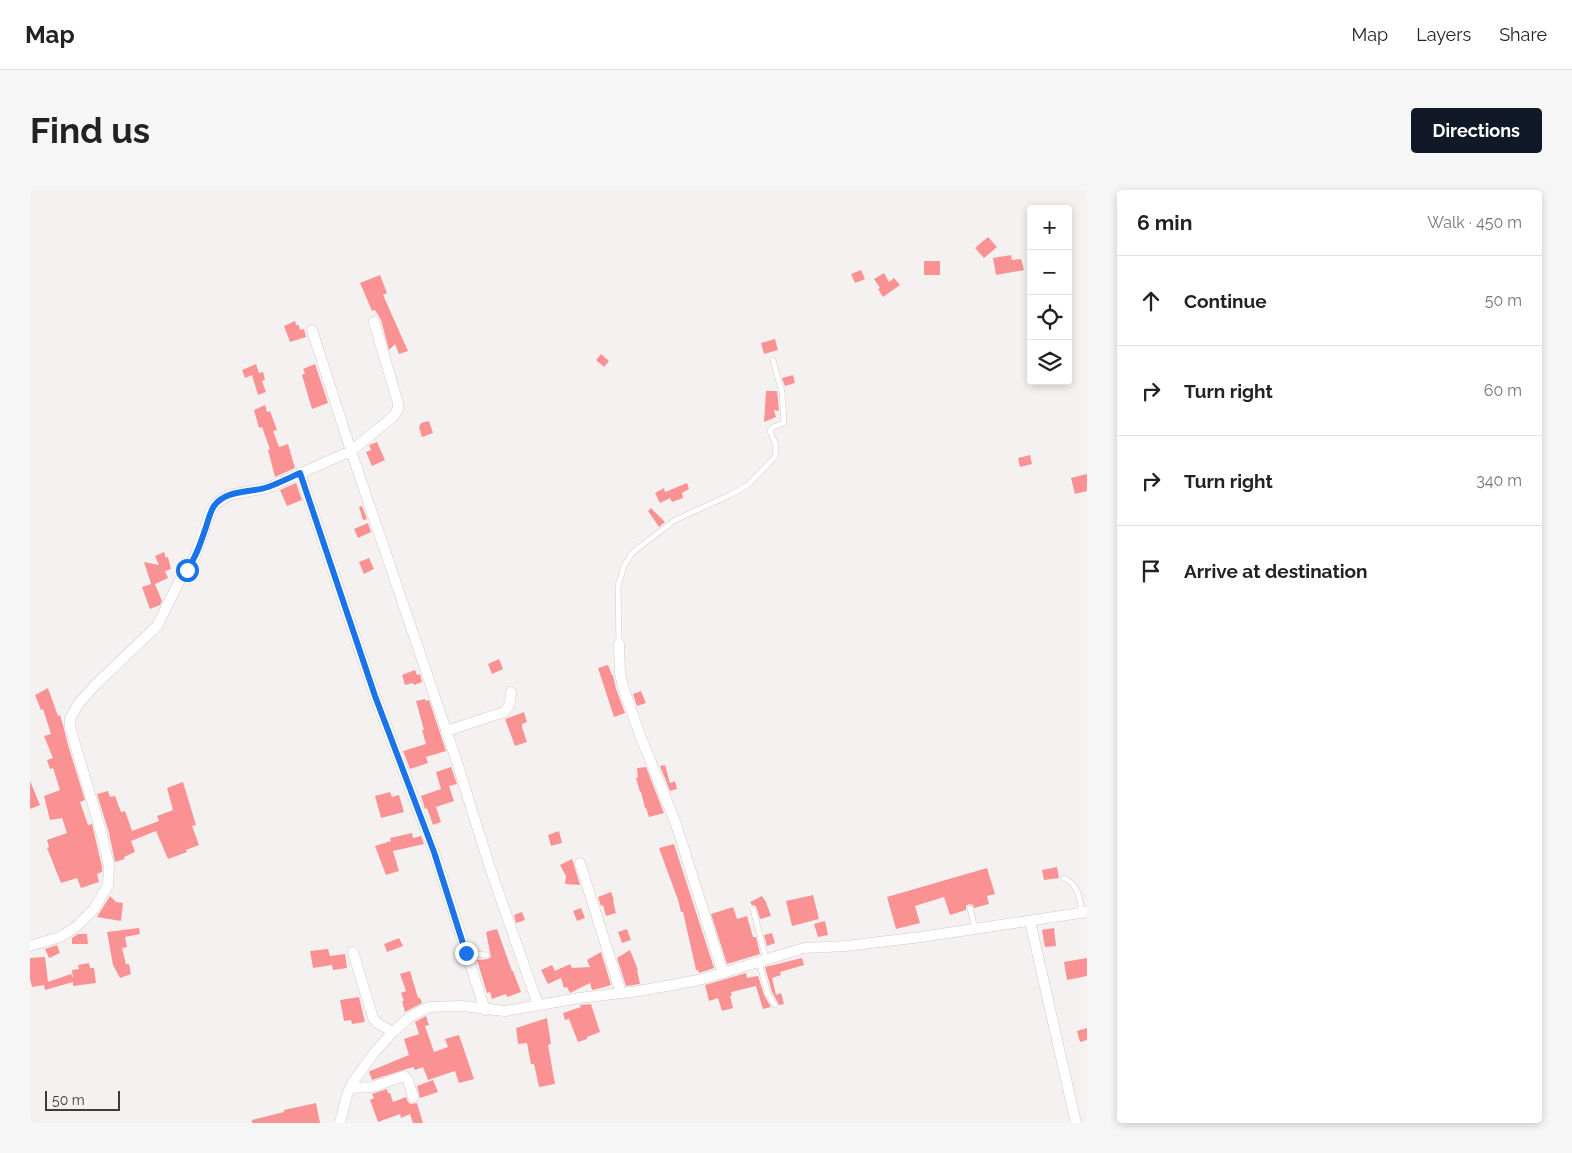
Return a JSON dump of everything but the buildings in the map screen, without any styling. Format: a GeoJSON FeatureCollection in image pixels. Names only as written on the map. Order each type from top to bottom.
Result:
{"type":"FeatureCollection","features":[{"type":"Feature","properties":{"kind":"street"},"geometry":{"type":"LineString","coordinates":[[30,946],[60,937],[76,928],[94,908],[108,885],[109,866],[104,843],[70,727],[70,719],[73,712],[97,683],[157,626],[180,580],[195,556],[214,505],[229,496],[267,488],[351,451],[394,416],[398,409],[398,403],[374,322]]}},
{"type":"Feature","properties":{"kind":"street"},"geometry":{"type":"LineString","coordinates":[[312,330],[468,797],[492,877],[538,1005]]}},
{"type":"Feature","properties":{"kind":"street"},"geometry":{"type":"LineString","coordinates":[[300,473],[375,696],[434,852],[485,1010]]}},
{"type":"Feature","properties":{"kind":"street"},"geometry":{"type":"LineString","coordinates":[[619,644],[620,673],[623,687],[641,738],[675,821],[724,973]]}},
{"type":"Feature","properties":{"kind":"street"},"geometry":{"type":"LineString","coordinates":[[446,731],[504,712],[510,704],[511,692]]}},
{"type":"Feature","properties":{"kind":"street"},"geometry":{"type":"LineString","coordinates":[[580,863],[621,993]]}},
{"type":"Feature","properties":{"kind":"street"},"geometry":{"type":"LineString","coordinates":[[340,1123],[357,1075],[392,1032],[411,1016],[429,1008],[462,1006],[505,1011],[579,998],[674,985],[724,973],[804,948],[856,945],[1084,912]]}},
{"type":"Feature","properties":{"kind":"street"},"geometry":{"type":"LineString","coordinates":[[1030,921],[1076,1123]]}},
{"type":"Feature","properties":{"kind":"street"},"geometry":{"type":"LineString","coordinates":[[353,952],[373,1018],[377,1023],[392,1032]]}},
{"type":"Feature","properties":{"kind":"street"},"geometry":{"type":"LineString","coordinates":[[351,1088],[372,1087],[404,1076],[408,1080],[412,1097]]}},
{"type":"Feature","properties":{"kind":"lane"},"geometry":{"type":"LineString","coordinates":[[619,644],[618,586],[624,566],[632,553],[675,520],[748,485],[775,457],[776,445],[770,431],[773,427],[784,423],[782,392],[773,360]]}},
{"type":"Feature","properties":{"kind":"lane"},"geometry":{"type":"LineString","coordinates":[[1064,878],[1074,885],[1084,912]]}},
{"type":"Feature","properties":{"kind":"lane"},"geometry":{"type":"LineString","coordinates":[[970,908],[976,929]]}},
{"type":"Feature","properties":{"kind":"lane"},"geometry":{"type":"LineString","coordinates":[[753,909],[768,994],[775,1005]]}},
{"type":"Feature","properties":{"kind":"lane"},"geometry":{"type":"LineString","coordinates":[[466,953],[487,955]]}},
{"type":"Feature","properties":{"kind":"route"},"geometry":{"type":"LineString","coordinates":[[187,570],[199,547],[214,505],[229,496],[267,488],[300,473],[375,696],[434,852],[466,953]]}}]}
